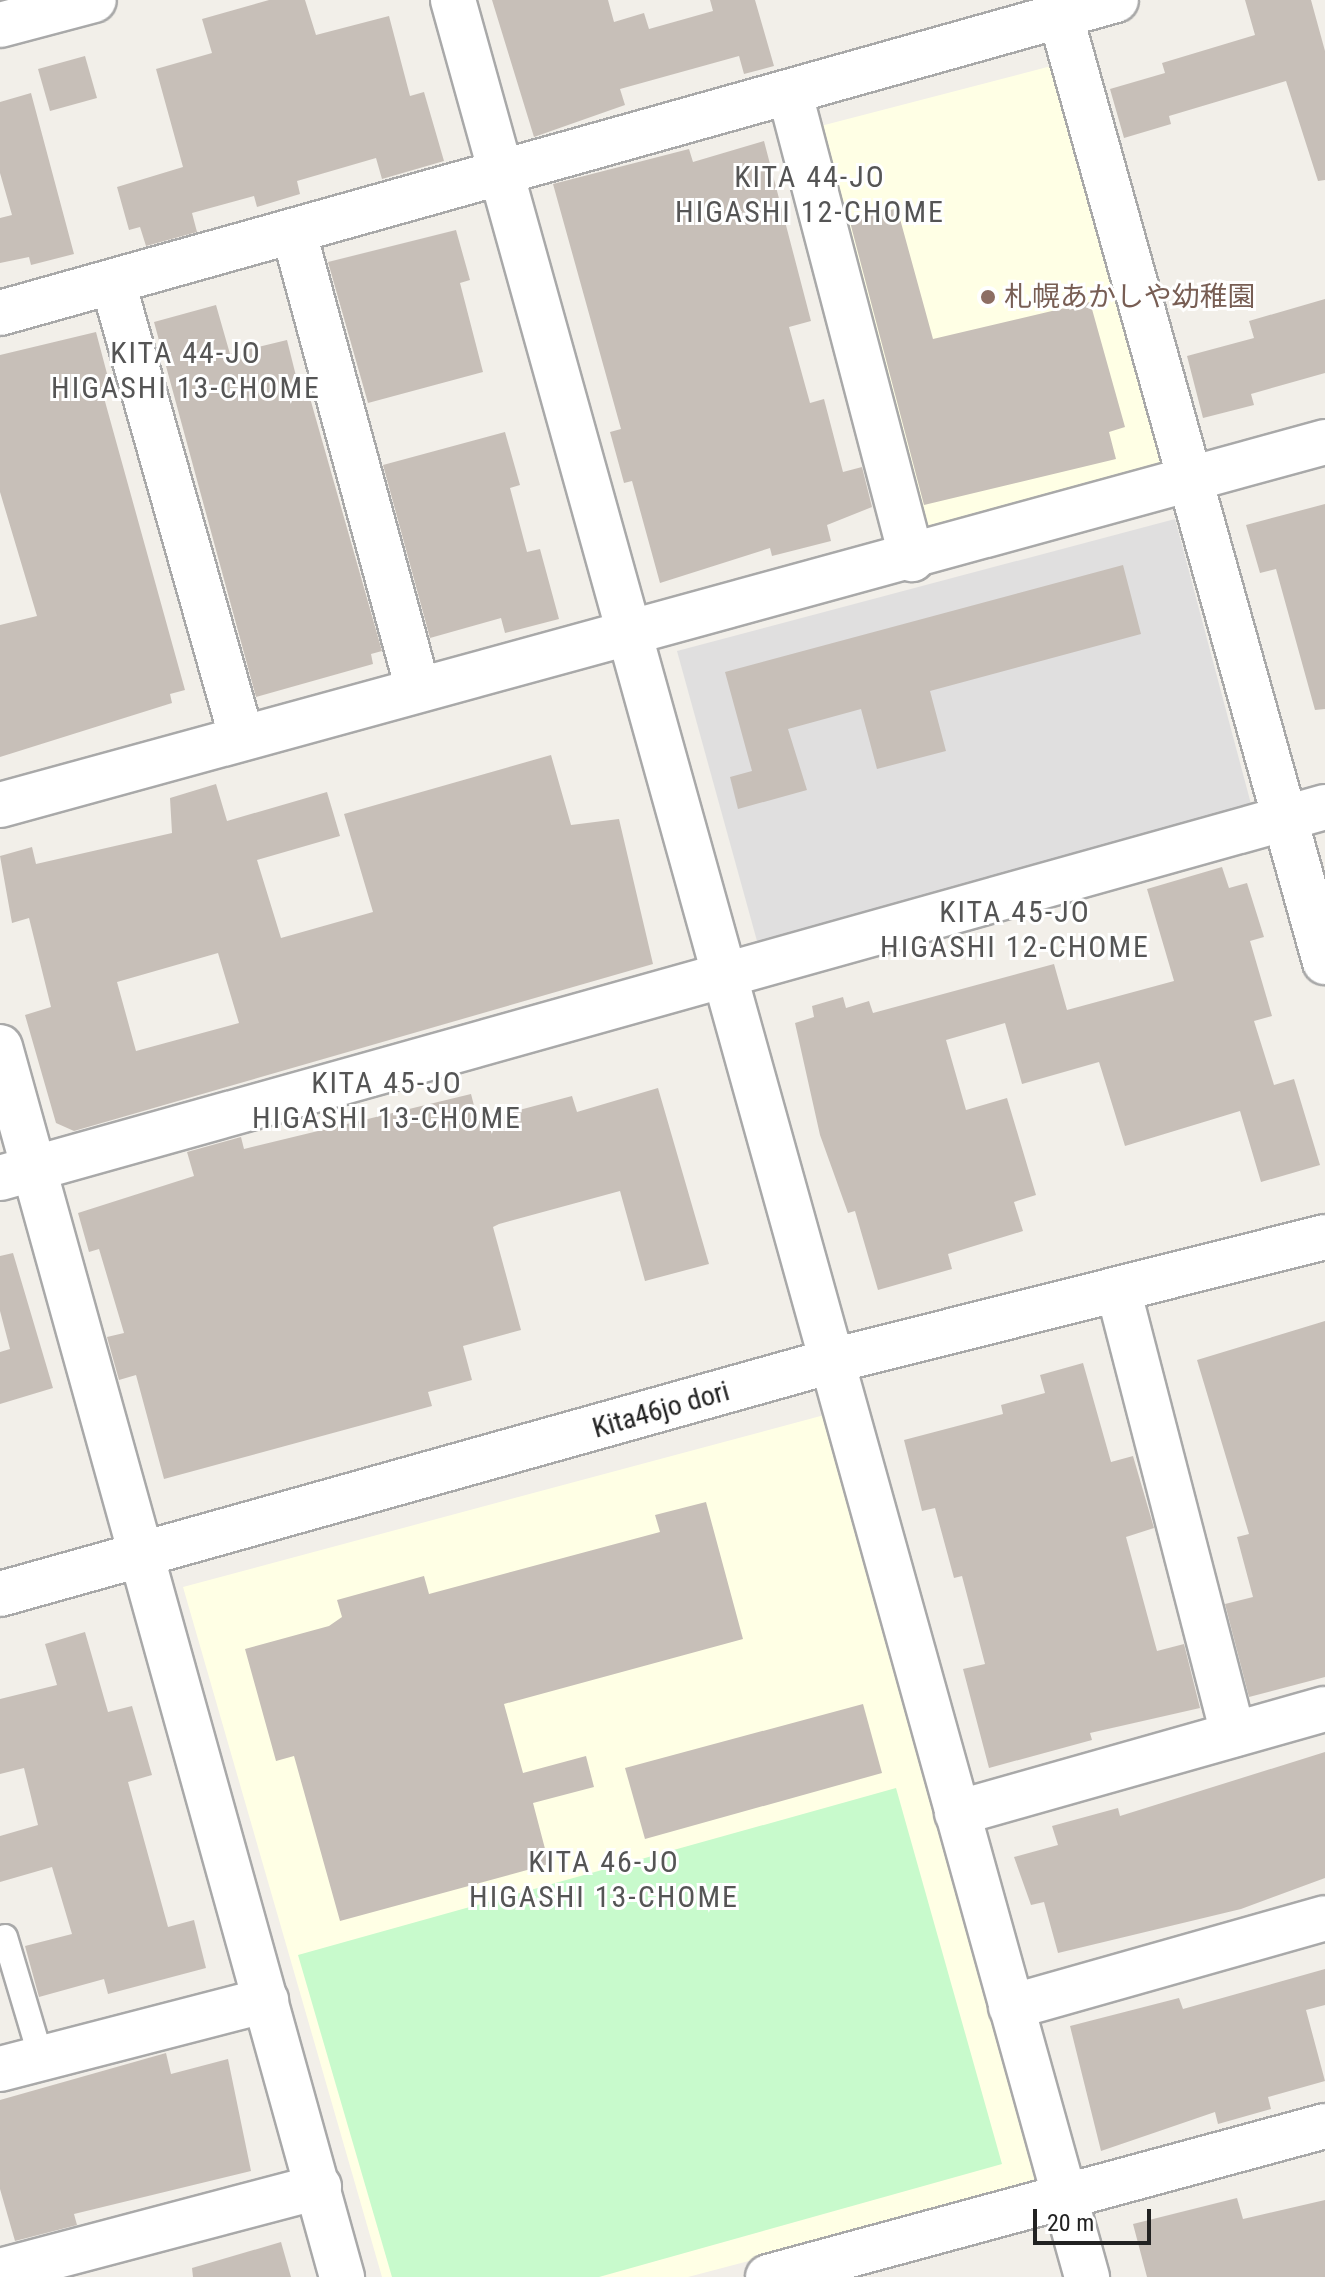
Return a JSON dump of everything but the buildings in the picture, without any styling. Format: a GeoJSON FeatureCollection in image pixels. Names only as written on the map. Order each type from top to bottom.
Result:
{"type":"FeatureCollection","features":[{"type":"Feature","properties":{"kind":"street"},"geometry":{"type":"LineString","coordinates":[[0,25],[94,0]]}},
{"type":"Feature","properties":{"kind":"street"},"geometry":{"type":"LineString","coordinates":[[453,0],[625,630],[724,975],[828,1362],[957,1813],[1061,2197],[1087,2277]]}},
{"type":"Feature","properties":{"kind":"street"},"geometry":{"type":"LineString","coordinates":[[0,313],[502,177],[790,94],[1058,8],[1116,0]]}},
{"type":"Feature","properties":{"kind":"street"},"geometry":{"type":"LineString","coordinates":[[1058,8],[1188,482],[1325,962]]}},
{"type":"Feature","properties":{"kind":"street"},"geometry":{"type":"LineString","coordinates":[[790,94],[912,559]]}},
{"type":"Feature","properties":{"kind":"street"},"geometry":{"type":"LineString","coordinates":[[294,233],[417,686]]}},
{"type":"Feature","properties":{"kind":"street"},"geometry":{"type":"LineString","coordinates":[[113,283],[241,736]]}},
{"type":"Feature","properties":{"kind":"street"},"geometry":{"type":"LineString","coordinates":[[0,805],[417,686],[625,630],[912,559],[1325,442]]}},
{"type":"Feature","properties":{"kind":"street"},"geometry":{"type":"LineString","coordinates":[[18,1173],[1325,807]]}},
{"type":"Feature","properties":{"kind":"street"},"geometry":{"type":"LineString","coordinates":[[0,1047],[18,1173],[143,1556],[342,2277]]}},
{"type":"Feature","properties":{"kind":"street","name":"Kita46jo dori"},"geometry":{"type":"LineString","coordinates":[[0,1594],[828,1362],[1119,1293],[1325,1237]]}},
{"type":"Feature","properties":{"kind":"street"},"geometry":{"type":"LineString","coordinates":[[1119,1293],[1233,1735]]}},
{"type":"Feature","properties":{"kind":"street"},"geometry":{"type":"LineString","coordinates":[[957,1813],[1325,1709]]}},
{"type":"Feature","properties":{"kind":"street"},"geometry":{"type":"LineString","coordinates":[[1011,2007],[1325,1918]]}},
{"type":"Feature","properties":{"kind":"street"},"geometry":{"type":"LineString","coordinates":[[20,2064],[266,2000]]}},
{"type":"Feature","properties":{"kind":"street"},"geometry":{"type":"LineString","coordinates":[[768,2277],[1325,2126]]}},
{"type":"Feature","properties":{"kind":"street"},"geometry":{"type":"LineString","coordinates":[[0,2271],[319,2187]]}},
{"type":"Feature","properties":{"kind":"lane"},"geometry":{"type":"LineString","coordinates":[[5,1937],[20,2064]]}},
{"type":"Feature","properties":{"kind":"shaded area","name":"札幌あかしや幼稚園"},"geometry":{"type":"Polygon","coordinates":[[[1055,65],[1162,466],[925,533],[813,128],[1055,65]]]}},
{"type":"Feature","properties":{"kind":"shaded area"},"geometry":{"type":"Polygon","coordinates":[[[1175,519],[1251,804],[757,941],[677,651],[1175,519]]]}},
{"type":"Feature","properties":{"kind":"shaded area"},"geometry":{"type":"Polygon","coordinates":[[[828,1414],[1036,2185],[688,2277],[382,2277],[183,1587],[828,1414]]]}},
{"type":"Feature","properties":{"kind":"green space"},"geometry":{"type":"Polygon","coordinates":[[[896,1788],[1002,2164],[599,2277],[392,2277],[298,1955],[896,1788]]]}},
{"type":"Feature","properties":{"kind":"place","name":"札幌あかしや幼稚園"},"geometry":{"type":"Point","coordinates":[988,297]}},
{"type":"Feature","properties":{"kind":"district","name":"KITA 44-JO HIGASHI 12-CHOME"},"geometry":{"type":"Point","coordinates":[810,194]}},
{"type":"Feature","properties":{"kind":"district","name":"KITA 44-JO HIGASHI 13-CHOME"},"geometry":{"type":"Point","coordinates":[186,370]}},
{"type":"Feature","properties":{"kind":"district","name":"KITA 45-JO HIGASHI 12-CHOME"},"geometry":{"type":"Point","coordinates":[1015,929]}},
{"type":"Feature","properties":{"kind":"district","name":"KITA 45-JO HIGASHI 13-CHOME"},"geometry":{"type":"Point","coordinates":[387,1100]}},
{"type":"Feature","properties":{"kind":"district","name":"KITA 46-JO HIGASHI 13-CHOME"},"geometry":{"type":"Point","coordinates":[604,1879]}}]}
